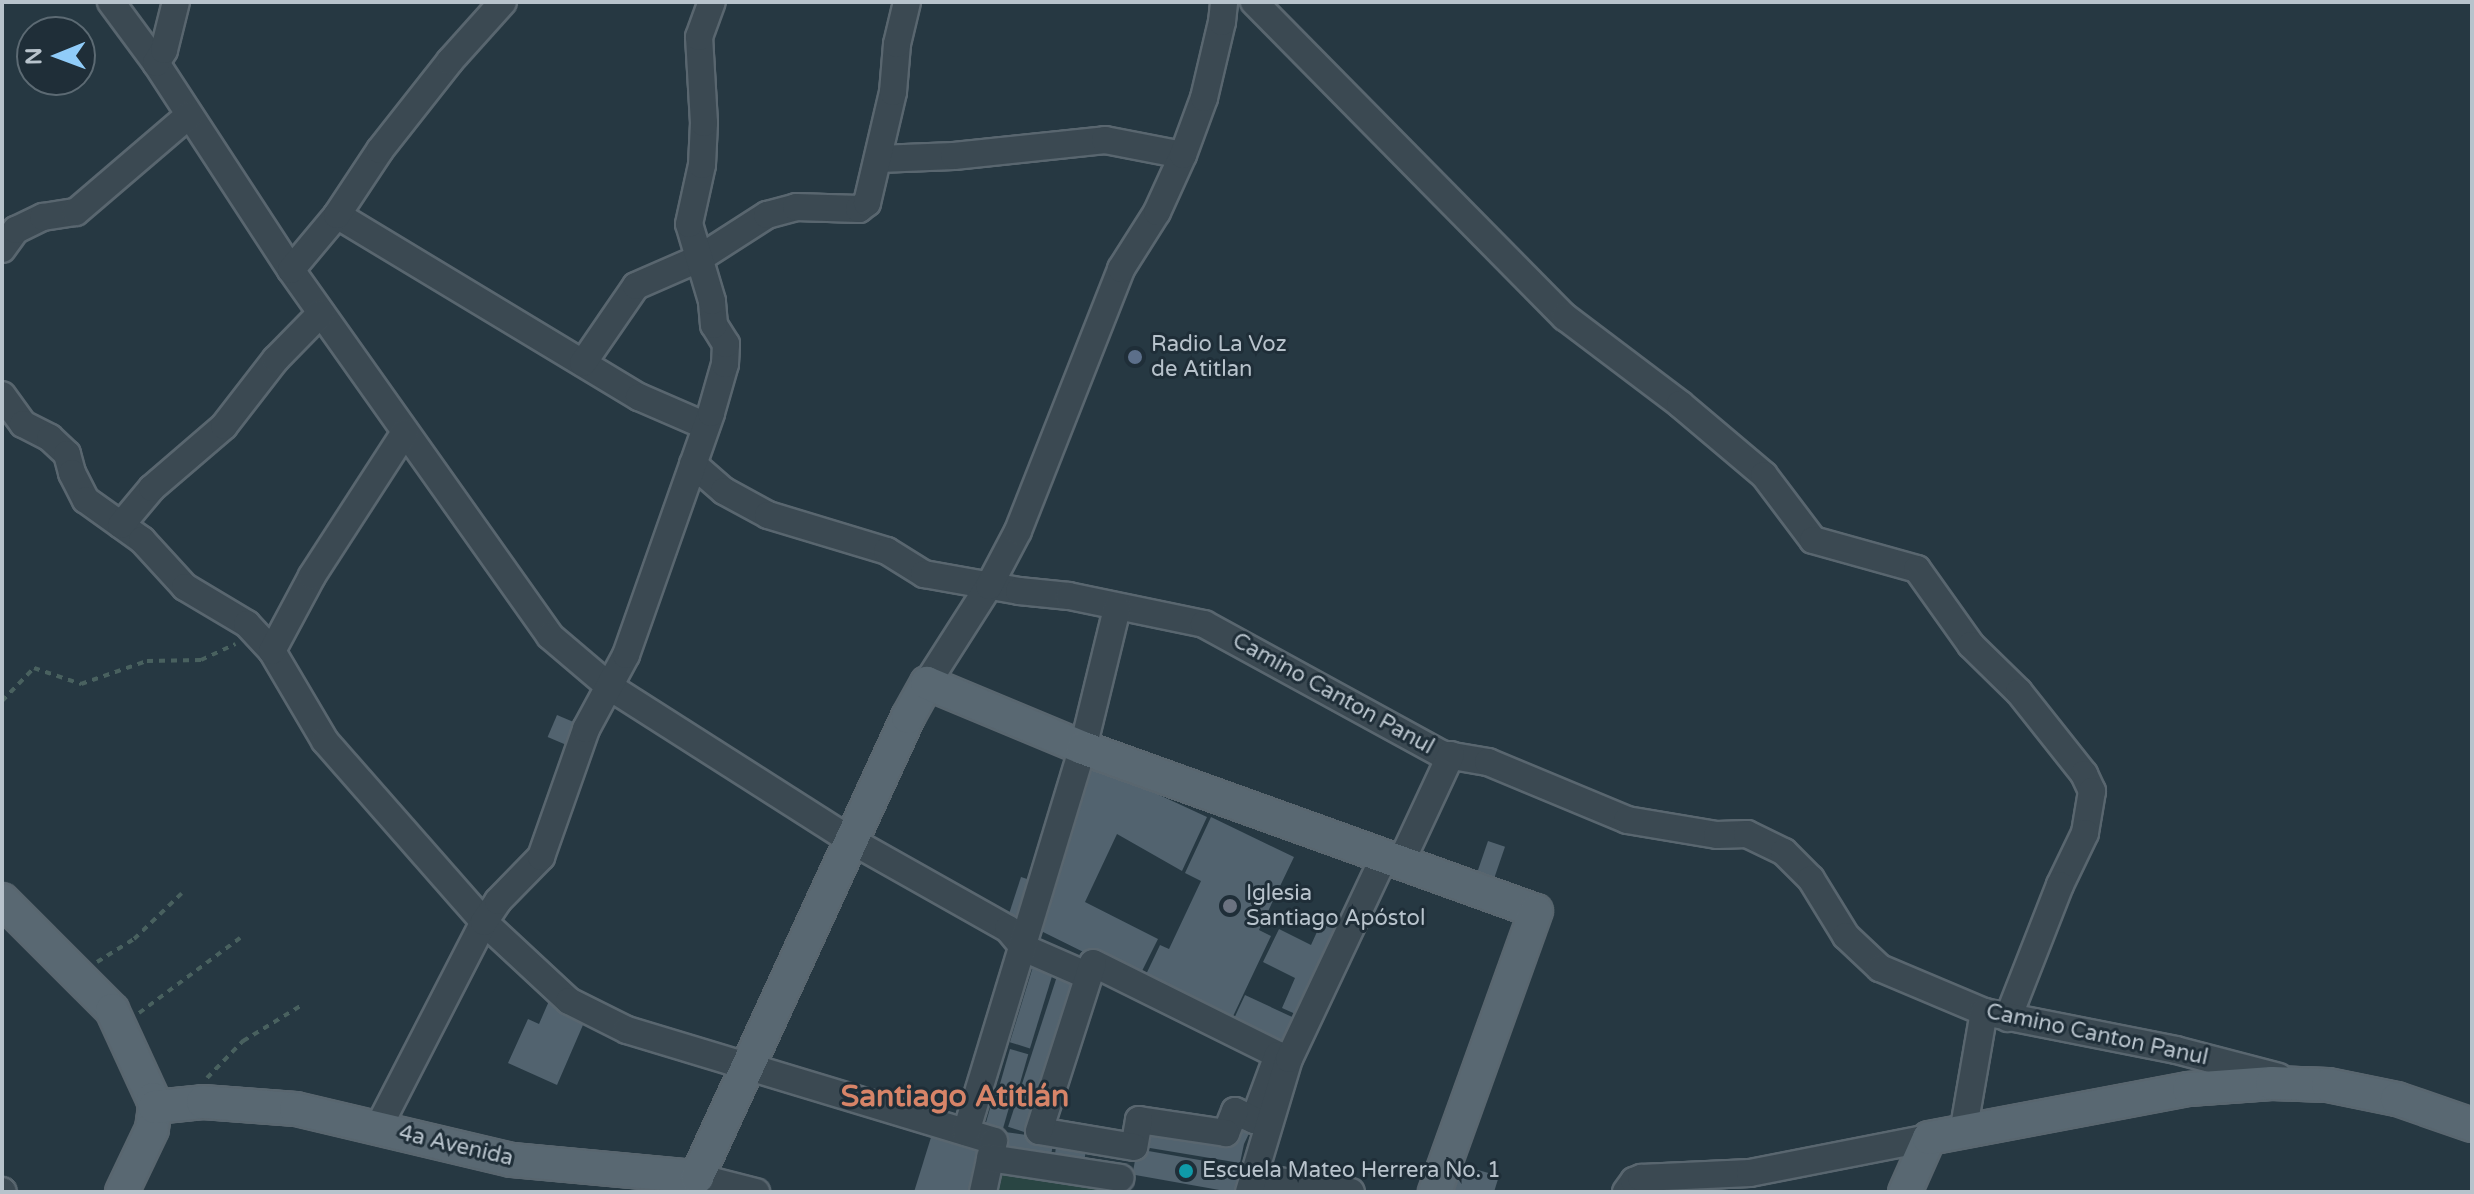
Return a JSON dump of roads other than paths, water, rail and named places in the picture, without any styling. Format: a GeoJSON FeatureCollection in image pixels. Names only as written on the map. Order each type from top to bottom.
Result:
{"type":"FeatureCollection","features":[{"type":"Feature","properties":{"kind":"main road"},"geometry":{"type":"LineString","coordinates":[[697,1177],[908,717],[927,683],[1083,748],[1536,911],[1435,1192]]}},
{"type":"Feature","properties":{"kind":"main road"},"geometry":{"type":"LineString","coordinates":[[2,900],[76,973],[122,1026],[155,1107],[152,1129],[122,1192]]}},
{"type":"Feature","properties":{"kind":"main road"},"geometry":{"type":"LineString","coordinates":[[1905,1192],[1929,1138],[2189,1089],[2302,1083],[2397,1099],[2472,1125]]}},
{"type":"Feature","properties":{"kind":"main road","name":"4a Avenida"},"geometry":{"type":"LineString","coordinates":[[155,1107],[188,1103],[296,1109],[512,1160],[697,1177]]}},
{"type":"Feature","properties":{"kind":"street"},"geometry":{"type":"LineString","coordinates":[[111,2],[156,63],[291,270],[550,636],[610,687],[852,841],[1008,929],[1024,948],[1088,976]]}},
{"type":"Feature","properties":{"kind":"street"},"geometry":{"type":"LineString","coordinates":[[156,63],[164,50],[176,2]]}},
{"type":"Feature","properties":{"kind":"street"},"geometry":{"type":"LineString","coordinates":[[291,270],[337,215],[380,150],[450,61],[503,2]]}},
{"type":"Feature","properties":{"kind":"street"},"geometry":{"type":"LineString","coordinates":[[378,1128],[484,922],[498,901],[541,857],[586,729],[626,655],[725,364],[726,344],[714,325],[700,258],[689,224],[702,165],[704,123],[699,37],[712,2]]}},
{"type":"Feature","properties":{"kind":"street"},"geometry":{"type":"LineString","coordinates":[[583,363],[636,286],[700,258],[767,215],[796,207],[859,209],[867,203],[879,159],[907,2]]}},
{"type":"Feature","properties":{"kind":"street"},"geometry":{"type":"LineString","coordinates":[[927,683],[989,586],[1018,531],[1121,269],[1157,212],[1183,155],[1204,98],[1224,2]]}},
{"type":"Feature","properties":{"kind":"street"},"geometry":{"type":"LineString","coordinates":[[1254,2],[1565,317],[1680,404],[1764,475],[1813,540],[1917,569],[1971,645],[2019,692],[2084,774],[2092,791],[2085,833],[1996,1015],[1963,1133]]}},
{"type":"Feature","properties":{"kind":"street"},"geometry":{"type":"LineString","coordinates":[[2,249],[16,230],[43,217],[76,212],[189,115]]}},
{"type":"Feature","properties":{"kind":"street"},"geometry":{"type":"LineString","coordinates":[[879,159],[954,156],[1105,140],[1183,155]]}},
{"type":"Feature","properties":{"kind":"street"},"geometry":{"type":"LineString","coordinates":[[337,215],[639,397],[706,426]]}},
{"type":"Feature","properties":{"kind":"street"},"geometry":{"type":"LineString","coordinates":[[121,525],[152,488],[224,426],[276,359],[321,313]]}},
{"type":"Feature","properties":{"kind":"street"},"geometry":{"type":"LineString","coordinates":[[2,395],[23,424],[50,438],[67,454],[72,473],[86,500],[142,540],[185,587],[247,624],[264,642],[325,741],[484,922],[586,1012],[627,1030],[994,1141],[983,1192]]}},
{"type":"Feature","properties":{"kind":"street"},"geometry":{"type":"LineString","coordinates":[[264,642],[312,576],[405,432]]}},
{"type":"Feature","properties":{"kind":"street","name":"Camino Canton Panul"},"geometry":{"type":"LineString","coordinates":[[693,464],[724,491],[768,515],[887,551],[924,574],[1069,596],[1204,624],[1441,754],[1488,762],[1627,820],[1717,835],[1747,834],[1784,852],[1811,879],[1846,936],[1880,968],[1996,1015],[2176,1050],[2302,1083]]}},
{"type":"Feature","properties":{"kind":"street"},"geometry":{"type":"LineString","coordinates":[[966,1132],[1083,748],[1117,608]]}},
{"type":"Feature","properties":{"kind":"street"},"geometry":{"type":"LineString","coordinates":[[1351,1192],[1251,1184],[1289,1059],[1393,858],[1451,755]]}},
{"type":"Feature","properties":{"kind":"street"},"geometry":{"type":"LineString","coordinates":[[1093,963],[1278,1055],[1254,1120],[1235,1111],[1226,1133],[1139,1120],[1134,1147],[1126,1146],[1039,1131],[1093,963]]}},
{"type":"Feature","properties":{"kind":"street"},"geometry":{"type":"LineString","coordinates":[[1626,1192],[1634,1181],[1641,1178],[1775,1170],[1929,1138]]}},
{"type":"Feature","properties":{"kind":"street"},"geometry":{"type":"LineString","coordinates":[[990,1158],[1128,1185],[1126,1146]]}},
{"type":"Feature","properties":{"kind":"street","name":"4a Avenida"},"geometry":{"type":"LineString","coordinates":[[697,1177],[756,1192]]}},
{"type":"Feature","properties":{"kind":"place","name":"Radio La Voz de Atitlan"},"geometry":{"type":"Point","coordinates":[1135,357]}},
{"type":"Feature","properties":{"kind":"place","name":"Iglesia Santiago Apóstol"},"geometry":{"type":"Point","coordinates":[1230,906]}},
{"type":"Feature","properties":{"kind":"place","name":"Escuela Mateo Herrera No. 1"},"geometry":{"type":"Point","coordinates":[1186,1171]}},
{"type":"Feature","properties":{"kind":"district","name":"Santiago Atitlán"},"geometry":{"type":"Point","coordinates":[955,1097]}}]}
